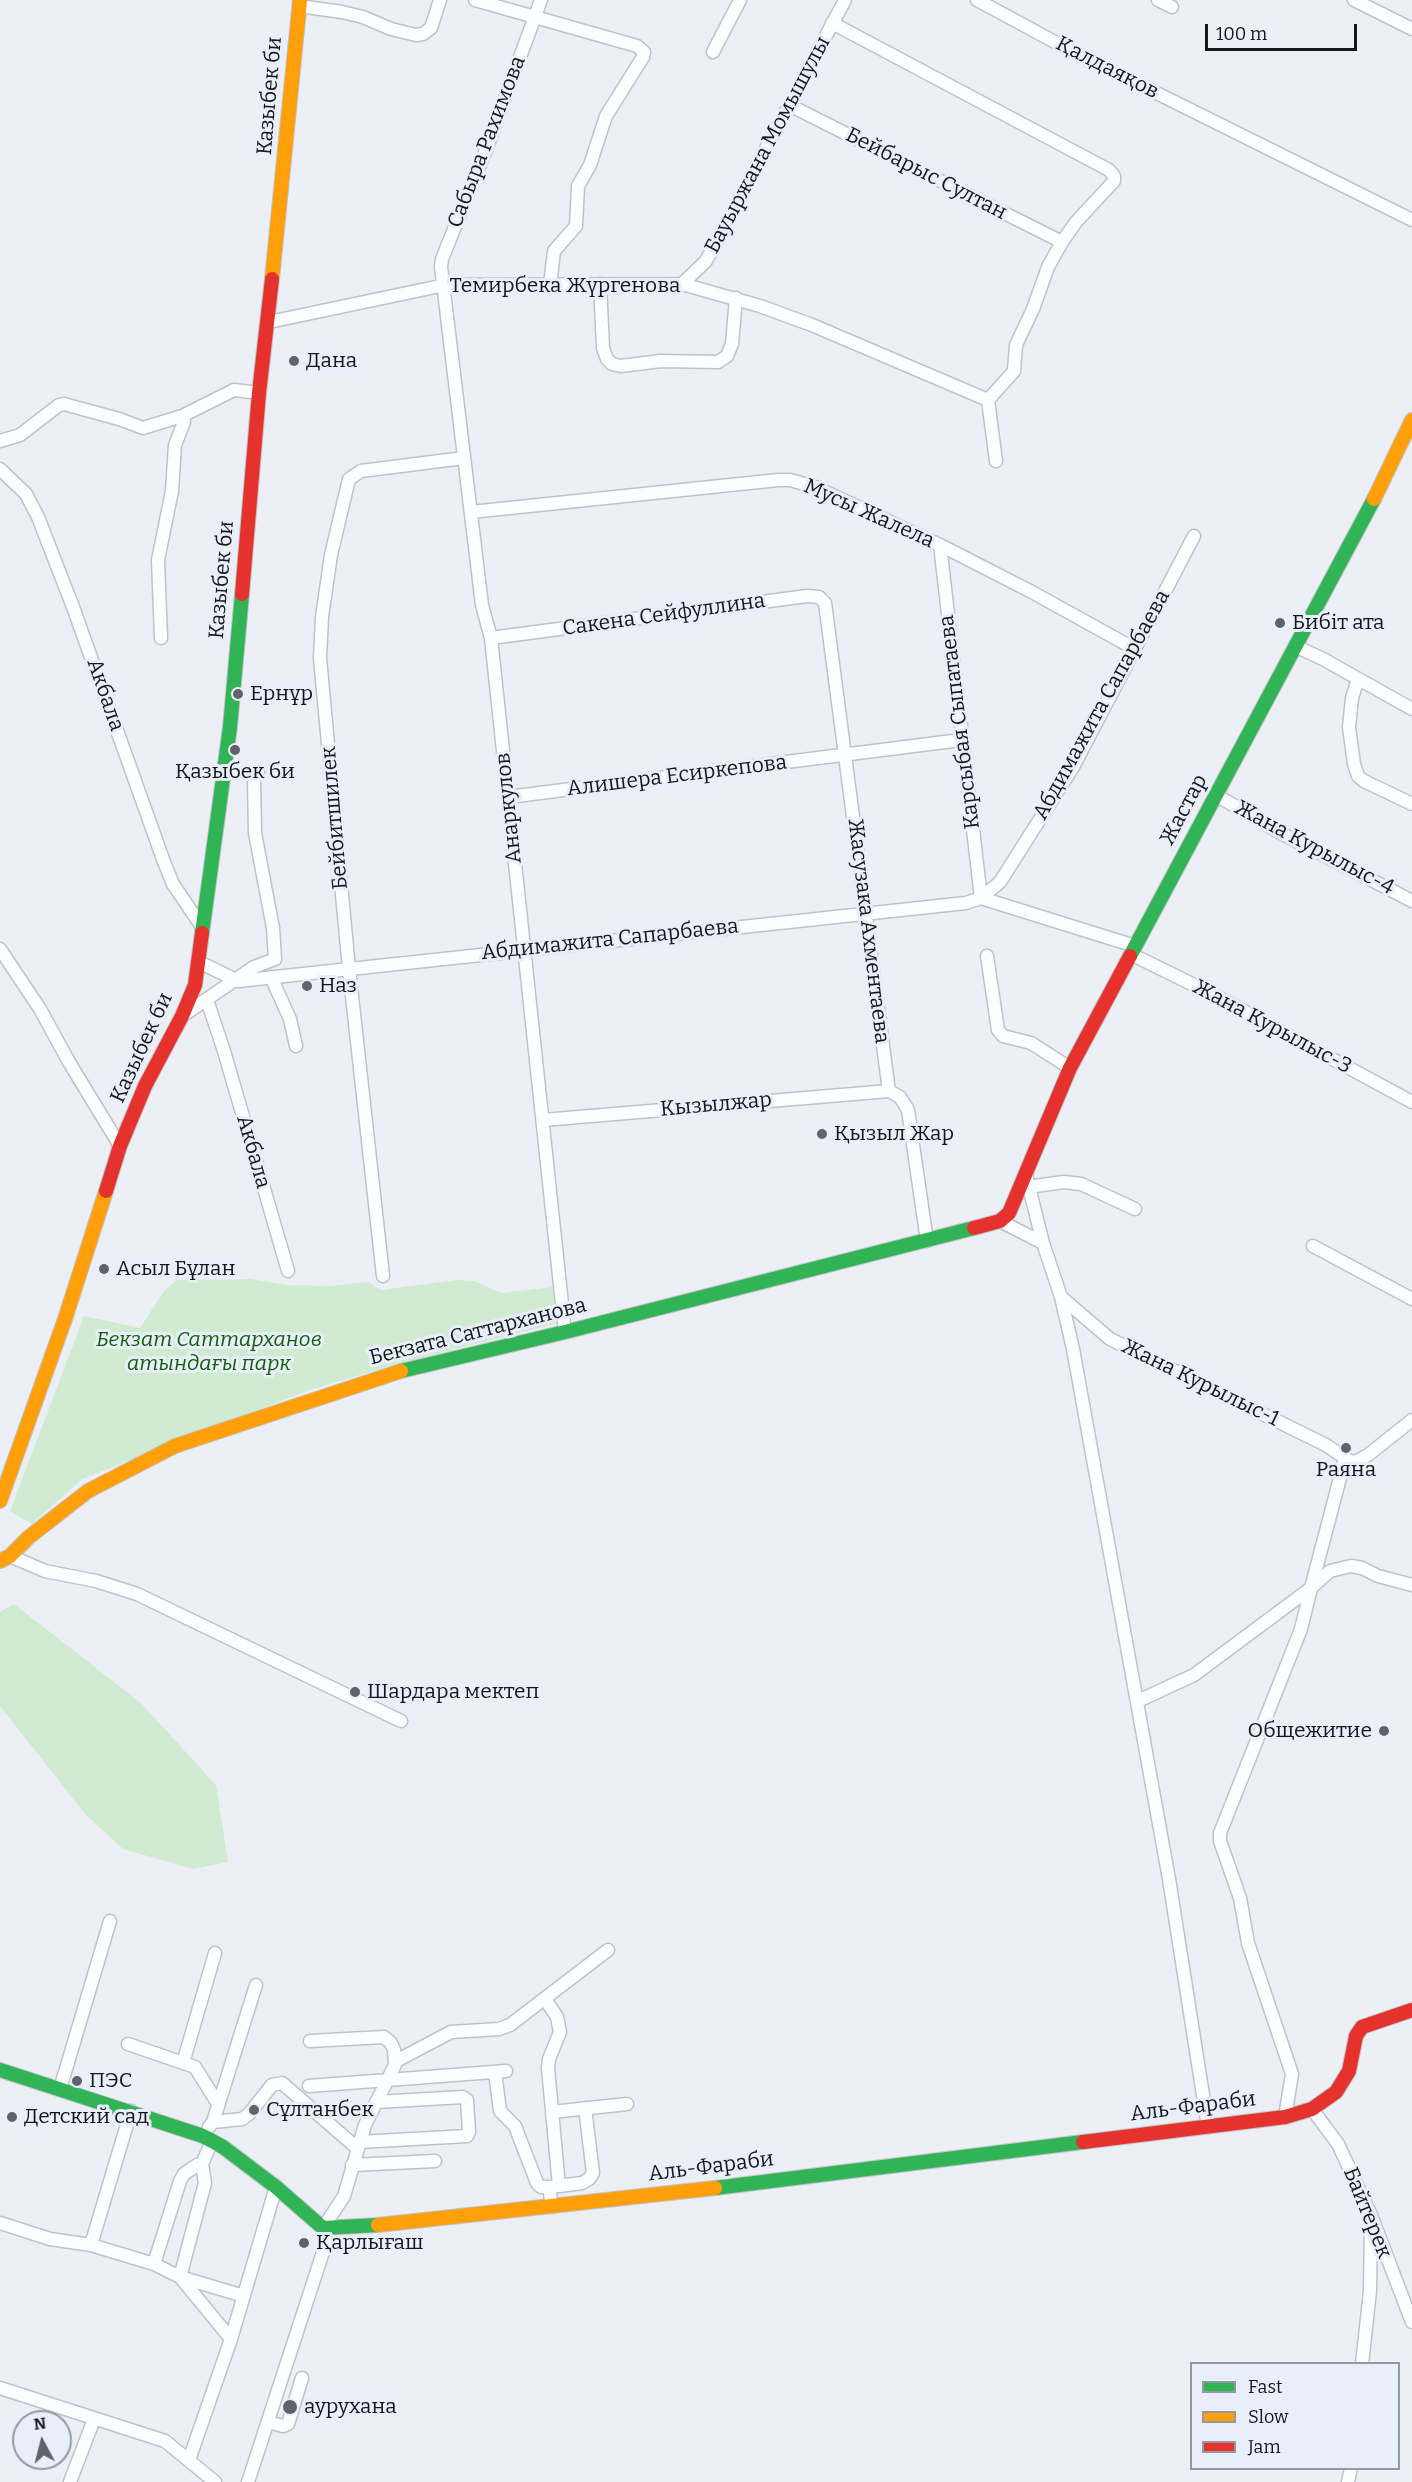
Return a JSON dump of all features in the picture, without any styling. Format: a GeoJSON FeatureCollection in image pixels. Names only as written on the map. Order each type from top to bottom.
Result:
{"type":"FeatureCollection","features":[{"type":"Feature","properties":{"kind":"street"},"geometry":{"type":"LineString","coordinates":[[299,3],[363,17],[391,29],[416,35],[423,34],[431,28],[440,0]]}},
{"type":"Feature","properties":{"kind":"street"},"geometry":{"type":"LineString","coordinates":[[475,0],[637,46],[644,52],[606,116],[590,165],[578,186],[576,226],[554,251],[550,285]]}},
{"type":"Feature","properties":{"kind":"street","name":"Сабыра Рахимова"},"geometry":{"type":"LineString","coordinates":[[445,285],[442,259],[486,150],[541,0]]}},
{"type":"Feature","properties":{"kind":"street"},"geometry":{"type":"LineString","coordinates":[[714,52],[740,0]]}},
{"type":"Feature","properties":{"kind":"street","name":"Бауыржана Момышулы"},"geometry":{"type":"LineString","coordinates":[[682,284],[706,261],[845,0]]}},
{"type":"Feature","properties":{"kind":"street","name":"Қалдаяқов"},"geometry":{"type":"LineString","coordinates":[[977,0],[1238,135],[1412,220]]}},
{"type":"Feature","properties":{"kind":"street"},"geometry":{"type":"LineString","coordinates":[[1158,0],[1172,7]]}},
{"type":"Feature","properties":{"kind":"street"},"geometry":{"type":"LineString","coordinates":[[1354,0],[1412,29]]}},
{"type":"Feature","properties":{"kind":"street","name":"Казыбек би"},"geometry":{"type":"LineString","coordinates":[[0,1501],[64,1319],[120,1146],[145,1086],[182,1016],[195,985],[230,727],[259,393],[269,322],[299,3]]}},
{"type":"Feature","properties":{"kind":"street"},"geometry":{"type":"LineString","coordinates":[[832,23],[1109,170],[1114,176],[1114,181],[1076,222],[1062,242],[1048,267],[1033,309],[1016,345],[1014,371],[987,400],[996,461]]}},
{"type":"Feature","properties":{"kind":"street","name":"Бейбарыс Султан"},"geometry":{"type":"LineString","coordinates":[[789,105],[1062,242]]}},
{"type":"Feature","properties":{"kind":"street"},"geometry":{"type":"LineString","coordinates":[[600,284],[603,348],[606,359],[612,364],[621,366],[660,361],[718,362],[727,356],[732,344],[736,298]]}},
{"type":"Feature","properties":{"kind":"street","name":"Темирбека Жүргенова"},"geometry":{"type":"LineString","coordinates":[[269,322],[445,285],[682,284],[736,298],[812,325],[987,400]]}},
{"type":"Feature","properties":{"kind":"street","name":"Анаркулов"},"geometry":{"type":"LineString","coordinates":[[445,285],[482,605],[491,638],[566,1332]]}},
{"type":"Feature","properties":{"kind":"street"},"geometry":{"type":"LineString","coordinates":[[0,441],[20,435],[63,404],[119,419],[138,428],[182,416],[234,390],[259,393]]}},
{"type":"Feature","properties":{"kind":"street"},"geometry":{"type":"LineString","coordinates":[[161,638],[158,560],[172,491],[175,446],[184,422],[182,416]]}},
{"type":"Feature","properties":{"kind":"street","name":"Жастар"},"geometry":{"type":"LineString","coordinates":[[1000,1221],[1009,1213],[1027,1181],[1070,1068],[1365,516],[1411,425]]}},
{"type":"Feature","properties":{"kind":"street","name":"Бейбитшилек"},"geometry":{"type":"LineString","coordinates":[[382,1276],[349,969],[320,658],[325,596],[349,479],[362,471],[464,458]]}},
{"type":"Feature","properties":{"kind":"street","name":"Акбала"},"geometry":{"type":"LineString","coordinates":[[0,469],[26,494],[38,517],[92,657],[164,862],[173,884],[202,927]]}},
{"type":"Feature","properties":{"kind":"street","name":"Мусы Жалела"},"geometry":{"type":"LineString","coordinates":[[471,512],[790,480],[815,487],[940,545],[1135,649]]}},
{"type":"Feature","properties":{"kind":"street","name":"Абдимажита Сапарбаева"},"geometry":{"type":"LineString","coordinates":[[238,981],[966,903],[981,898],[1000,882],[1073,767],[1194,536]]}},
{"type":"Feature","properties":{"kind":"street","name":"Карсыбая Сыпатаева"},"geometry":{"type":"LineString","coordinates":[[940,545],[981,898]]}},
{"type":"Feature","properties":{"kind":"street","name":"Сакена Сейфуллина"},"geometry":{"type":"LineString","coordinates":[[491,638],[807,596],[819,597],[825,603],[827,612]]}},
{"type":"Feature","properties":{"kind":"street","name":"Жасузака Ахментаева"},"geometry":{"type":"LineString","coordinates":[[827,612],[889,1091]]}},
{"type":"Feature","properties":{"kind":"street"},"geometry":{"type":"LineString","coordinates":[[1295,646],[1412,709]]}},
{"type":"Feature","properties":{"kind":"street"},"geometry":{"type":"LineString","coordinates":[[1358,679],[1352,698],[1349,727],[1358,776],[1364,782],[1412,804]]}},
{"type":"Feature","properties":{"kind":"street","name":"Алишера Есиркепова"},"geometry":{"type":"LineString","coordinates":[[508,797],[961,740]]}},
{"type":"Feature","properties":{"kind":"street"},"geometry":{"type":"LineString","coordinates":[[182,1016],[238,981],[254,967],[275,959],[255,833],[255,779],[258,772]]}},
{"type":"Feature","properties":{"kind":"street","name":"Жана Курылыс-4"},"geometry":{"type":"LineString","coordinates":[[1216,795],[1279,832],[1412,901]]}},
{"type":"Feature","properties":{"kind":"street","name":"Абдимажита Сапарбаева"},"geometry":{"type":"LineString","coordinates":[[981,898],[1133,950]]}},
{"type":"Feature","properties":{"kind":"street","name":"Казыбек би"},"geometry":{"type":"LineString","coordinates":[[0,949],[40,1009],[120,1146]]}},
{"type":"Feature","properties":{"kind":"street","name":"Жана Курылыс-3"},"geometry":{"type":"LineString","coordinates":[[1133,950],[1412,1102]]}},
{"type":"Feature","properties":{"kind":"street"},"geometry":{"type":"LineString","coordinates":[[987,956],[998,1030],[1003,1036],[1031,1043],[1070,1068]]}},
{"type":"Feature","properties":{"kind":"street"},"geometry":{"type":"LineString","coordinates":[[199,962],[238,981]]}},
{"type":"Feature","properties":{"kind":"street"},"geometry":{"type":"LineString","coordinates":[[271,977],[290,1018],[296,1046]]}},
{"type":"Feature","properties":{"kind":"street","name":"Акбала"},"geometry":{"type":"LineString","coordinates":[[207,1000],[288,1271]]}},
{"type":"Feature","properties":{"kind":"street"},"geometry":{"type":"LineString","coordinates":[[889,1091],[900,1097],[908,1110],[927,1241]]}},
{"type":"Feature","properties":{"kind":"street","name":"Кызылжар"},"geometry":{"type":"LineString","coordinates":[[543,1120],[889,1091]]}},
{"type":"Feature","properties":{"kind":"street"},"geometry":{"type":"LineString","coordinates":[[1135,1209],[1081,1184],[1027,1181],[1043,1243],[1061,1297],[1138,1701],[1189,1996],[1208,2127]]}},
{"type":"Feature","properties":{"kind":"street"},"geometry":{"type":"LineString","coordinates":[[1000,1221],[1043,1243]]}},
{"type":"Feature","properties":{"kind":"street","name":"Бекзата Саттарханова"},"geometry":{"type":"LineString","coordinates":[[5,1558],[88,1491],[176,1446],[388,1374],[566,1332],[1000,1221]]}},
{"type":"Feature","properties":{"kind":"street"},"geometry":{"type":"LineString","coordinates":[[1313,1246],[1412,1299]]}},
{"type":"Feature","properties":{"kind":"street","name":"Жана Курылыс-1"},"geometry":{"type":"LineString","coordinates":[[1061,1297],[1110,1339],[1326,1445],[1345,1459]]}},
{"type":"Feature","properties":{"kind":"street"},"geometry":{"type":"LineString","coordinates":[[1285,2117],[1292,2074],[1248,1943],[1240,1898],[1220,1841],[1220,1833],[1301,1629],[1345,1459],[1357,1461],[1368,1455],[1412,1420]]}},
{"type":"Feature","properties":{"kind":"street"},"geometry":{"type":"LineString","coordinates":[[5,1558],[45,1571],[96,1581],[137,1594],[401,1721]]}},
{"type":"Feature","properties":{"kind":"street"},"geometry":{"type":"LineString","coordinates":[[1138,1701],[1194,1675],[1311,1588],[1330,1571],[1351,1566],[1412,1585]]}},
{"type":"Feature","properties":{"kind":"street"},"geometry":{"type":"LineString","coordinates":[[60,2089],[110,1922]]}},
{"type":"Feature","properties":{"kind":"street"},"geometry":{"type":"LineString","coordinates":[[396,2061],[451,2032],[500,2030],[510,2025],[608,1950]]}},
{"type":"Feature","properties":{"kind":"street"},"geometry":{"type":"LineString","coordinates":[[183,2063],[215,1953]]}},
{"type":"Feature","properties":{"kind":"street"},"geometry":{"type":"LineString","coordinates":[[180,2277],[205,2184],[202,2164],[208,2138],[256,1985]]}},
{"type":"Feature","properties":{"kind":"street"},"geometry":{"type":"LineString","coordinates":[[545,1999],[557,2016],[560,2032],[549,2059],[554,2186],[552,2207]]}},
{"type":"Feature","properties":{"kind":"street","name":"Аль-Фараби"},"geometry":{"type":"LineString","coordinates":[[323,2228],[352,2228],[552,2207],[1285,2117],[1312,2109],[1336,2092],[1349,2071],[1356,2036],[1362,2027],[1412,2010]]}},
{"type":"Feature","properties":{"kind":"street"},"geometry":{"type":"LineString","coordinates":[[310,2041],[384,2037],[391,2043],[396,2061],[358,2145],[344,2196],[323,2228]]}},
{"type":"Feature","properties":{"kind":"street"},"geometry":{"type":"LineString","coordinates":[[128,2044],[198,2070],[218,2104]]}},
{"type":"Feature","properties":{"kind":"street"},"geometry":{"type":"LineString","coordinates":[[0,2070],[208,2138],[276,2187],[323,2228],[326,2243],[248,2482]]}},
{"type":"Feature","properties":{"kind":"street"},"geometry":{"type":"LineString","coordinates":[[309,2086],[501,2072],[500,2111],[515,2126],[537,2183],[541,2187],[582,2183],[593,2173],[585,2108]]}},
{"type":"Feature","properties":{"kind":"street"},"geometry":{"type":"LineString","coordinates":[[213,2122],[242,2119],[249,2114],[272,2085],[282,2083],[358,2145],[467,2136],[469,2132],[467,2100],[463,2097],[376,2102]]}},
{"type":"Feature","properties":{"kind":"street"},"geometry":{"type":"LineString","coordinates":[[552,2112],[627,2104]]}},
{"type":"Feature","properties":{"kind":"street","name":"Байтерек"},"geometry":{"type":"LineString","coordinates":[[1312,2109],[1338,2144],[1371,2215],[1412,2322]]}},
{"type":"Feature","properties":{"kind":"street"},"geometry":{"type":"LineString","coordinates":[[91,2246],[131,2111]]}},
{"type":"Feature","properties":{"kind":"street"},"geometry":{"type":"LineString","coordinates":[[352,2165],[435,2161]]}},
{"type":"Feature","properties":{"kind":"street"},"geometry":{"type":"LineString","coordinates":[[154,2264],[180,2181],[184,2174],[196,2165],[202,2164]]}},
{"type":"Feature","properties":{"kind":"street"},"geometry":{"type":"LineString","coordinates":[[189,2460],[231,2339],[276,2187]]}},
{"type":"Feature","properties":{"kind":"street"},"geometry":{"type":"LineString","coordinates":[[1362,2362],[1370,2291],[1371,2215]]}},
{"type":"Feature","properties":{"kind":"street"},"geometry":{"type":"LineString","coordinates":[[0,2223],[50,2239],[91,2246],[154,2264],[180,2277],[244,2296]]}},
{"type":"Feature","properties":{"kind":"street"},"geometry":{"type":"LineString","coordinates":[[180,2277],[231,2339]]}},
{"type":"Feature","properties":{"kind":"street"},"geometry":{"type":"LineString","coordinates":[[268,2422],[283,2426],[288,2424],[302,2378]]}},
{"type":"Feature","properties":{"kind":"street"},"geometry":{"type":"LineString","coordinates":[[0,2388],[165,2442],[215,2482]]}},
{"type":"Feature","properties":{"kind":"street"},"geometry":{"type":"LineString","coordinates":[[70,2482],[94,2419]]}},
{"type":"Feature","properties":{"kind":"green space","name":"Бекзат Саттарханов атындағы парк"},"geometry":{"type":"Polygon","coordinates":[[[251,1279],[288,1285],[331,1286],[368,1282],[381,1290],[457,1280],[474,1281],[502,1293],[553,1287],[559,1323],[412,1360],[312,1389],[82,1479],[32,1524],[10,1511],[84,1316],[140,1328],[164,1291],[176,1280],[251,1279]]]}},
{"type":"Feature","properties":{"kind":"green space"},"geometry":{"type":"Polygon","coordinates":[[[14,1604],[141,1703],[216,1785],[228,1862],[193,1869],[123,1849],[85,1814],[0,1706],[0,1612],[14,1604]]]}},
{"type":"Feature","properties":{"kind":"traffic: fast"},"geometry":{"type":"LineString","coordinates":[[1130,956],[1374,499]]}},
{"type":"Feature","properties":{"kind":"traffic: fast"},"geometry":{"type":"LineString","coordinates":[[202,933],[230,727],[242,594]]}},
{"type":"Feature","properties":{"kind":"traffic: fast"},"geometry":{"type":"LineString","coordinates":[[401,1371],[565,1332],[974,1228]]}},
{"type":"Feature","properties":{"kind":"traffic: fast"},"geometry":{"type":"LineString","coordinates":[[0,2070],[203,2136],[223,2147],[276,2187],[323,2228],[378,2225]]}},
{"type":"Feature","properties":{"kind":"traffic: fast"},"geometry":{"type":"LineString","coordinates":[[715,2188],[1083,2142]]}},
{"type":"Feature","properties":{"kind":"traffic: slow"},"geometry":{"type":"LineString","coordinates":[[272,279],[300,0]]}},
{"type":"Feature","properties":{"kind":"traffic: slow"},"geometry":{"type":"LineString","coordinates":[[1374,499],[1412,420]]}},
{"type":"Feature","properties":{"kind":"traffic: slow"},"geometry":{"type":"LineString","coordinates":[[0,1501],[65,1319],[106,1191]]}},
{"type":"Feature","properties":{"kind":"traffic: slow"},"geometry":{"type":"LineString","coordinates":[[0,1561],[10,1556],[29,1537],[88,1491],[175,1446],[401,1371]]}},
{"type":"Feature","properties":{"kind":"traffic: slow"},"geometry":{"type":"LineString","coordinates":[[378,2225],[715,2188]]}},
{"type":"Feature","properties":{"kind":"traffic: jam"},"geometry":{"type":"LineString","coordinates":[[242,594],[259,393],[272,279]]}},
{"type":"Feature","properties":{"kind":"traffic: jam"},"geometry":{"type":"LineString","coordinates":[[106,1191],[120,1146],[145,1086],[182,1016],[195,985],[202,933]]}},
{"type":"Feature","properties":{"kind":"traffic: jam"},"geometry":{"type":"LineString","coordinates":[[974,1228],[1000,1221],[1009,1213],[1070,1068],[1130,956]]}},
{"type":"Feature","properties":{"kind":"traffic: jam"},"geometry":{"type":"LineString","coordinates":[[1083,2142],[1285,2117],[1312,2109],[1336,2092],[1349,2071],[1356,2036],[1362,2027],[1412,2010]]}},
{"type":"Feature","properties":{"kind":"place","name":"Дана"},"geometry":{"type":"Point","coordinates":[294,361]}},
{"type":"Feature","properties":{"kind":"place","name":"Бибіт ата"},"geometry":{"type":"Point","coordinates":[1280,623]}},
{"type":"Feature","properties":{"kind":"place","name":"Ернұр"},"geometry":{"type":"Point","coordinates":[238,694]}},
{"type":"Feature","properties":{"kind":"place","name":"Қазыбек би"},"geometry":{"type":"Point","coordinates":[235,750]}},
{"type":"Feature","properties":{"kind":"place","name":"Наз"},"geometry":{"type":"Point","coordinates":[307,986]}},
{"type":"Feature","properties":{"kind":"place","name":"Қызыл Жар"},"geometry":{"type":"Point","coordinates":[822,1134]}},
{"type":"Feature","properties":{"kind":"place","name":"Асыл Бұлан"},"geometry":{"type":"Point","coordinates":[104,1269]}},
{"type":"Feature","properties":{"kind":"place","name":"Раяна"},"geometry":{"type":"Point","coordinates":[1346,1448]}},
{"type":"Feature","properties":{"kind":"place","name":"Шардара мектеп"},"geometry":{"type":"Point","coordinates":[355,1692]}},
{"type":"Feature","properties":{"kind":"place","name":"Общежитие"},"geometry":{"type":"Point","coordinates":[1384,1731]}},
{"type":"Feature","properties":{"kind":"place","name":"ПЭС"},"geometry":{"type":"Point","coordinates":[77,2081]}},
{"type":"Feature","properties":{"kind":"place","name":"Сұлтанбек"},"geometry":{"type":"Point","coordinates":[254,2110]}},
{"type":"Feature","properties":{"kind":"place","name":"Детский сад"},"geometry":{"type":"Point","coordinates":[12,2117]}},
{"type":"Feature","properties":{"kind":"place","name":"Қарлығаш"},"geometry":{"type":"Point","coordinates":[304,2243]}},
{"type":"Feature","properties":{"kind":"place","name":"аурухана"},"geometry":{"type":"Point","coordinates":[290,2407]}}]}
